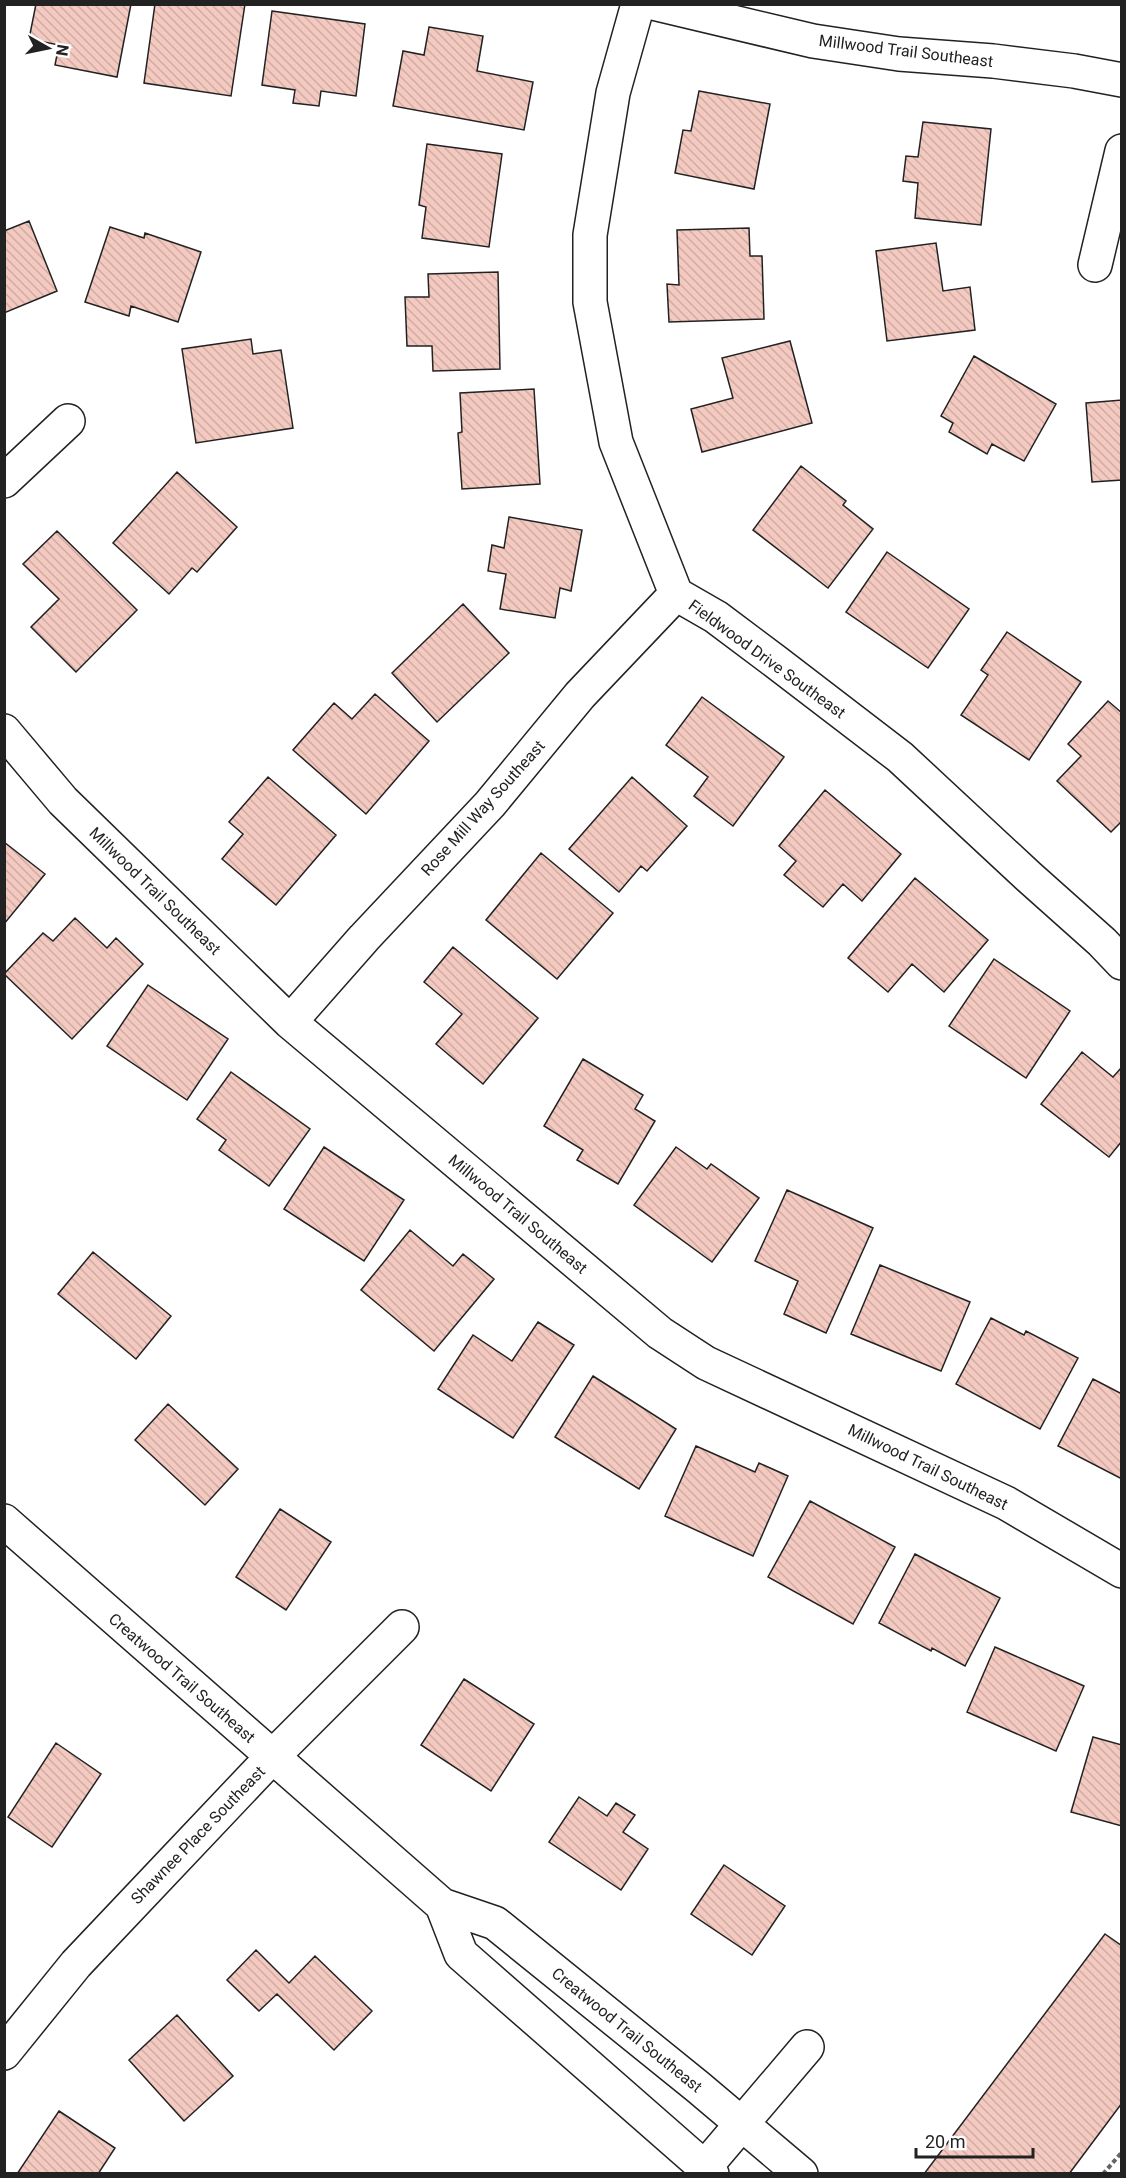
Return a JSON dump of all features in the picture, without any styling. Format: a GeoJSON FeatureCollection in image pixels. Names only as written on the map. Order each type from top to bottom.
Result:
{"type":"FeatureCollection","features":[{"type":"Feature","properties":{"kind":"street","name":"Fieldwood Drive Southeast"},"geometry":{"type":"LineString","coordinates":[[638,4],[614,93],[590,235],[590,302],[616,442],[676,594],[716,617],[900,757],[1029,876],[1115,943]]}},
{"type":"Feature","properties":{"kind":"street","name":"Millwood Trail Southeast"},"geometry":{"type":"LineString","coordinates":[[657,4],[813,41],[899,54],[1063,69],[1122,80]]}},
{"type":"Feature","properties":{"kind":"street"},"geometry":{"type":"LineString","coordinates":[[1095,265],[1122,151]]}},
{"type":"Feature","properties":{"kind":"street"},"geometry":{"type":"LineString","coordinates":[[4,481],[68,422]]}},
{"type":"Feature","properties":{"kind":"street","name":"Rose Mill Way Southeast"},"geometry":{"type":"LineString","coordinates":[[290,1022],[364,938],[490,804],[580,695],[676,594]]}},
{"type":"Feature","properties":{"kind":"street","name":"Millwood Trail Southeast"},"geometry":{"type":"LineString","coordinates":[[4,732],[63,801],[290,1022],[660,1333],[696,1357],[1006,1503],[1122,1571]]}},
{"type":"Feature","properties":{"kind":"street","name":"Creatwood Trail Southeast"},"geometry":{"type":"LineString","coordinates":[[4,1521],[442,1905],[495,1923],[801,2174]]}},
{"type":"Feature","properties":{"kind":"street","name":"Shawnee Place Southeast"},"geometry":{"type":"LineString","coordinates":[[4,2053],[76,1964],[272,1757],[402,1627]]}},
{"type":"Feature","properties":{"kind":"street","name":"Creatwood Trail Southeast"},"geometry":{"type":"LineString","coordinates":[[442,1905],[461,1954],[709,2170]]}},
{"type":"Feature","properties":{"kind":"street"},"geometry":{"type":"LineString","coordinates":[[709,2170],[741,2123],[807,2047]]}},
{"type":"Feature","properties":{"kind":"path"},"geometry":{"type":"LineString","coordinates":[[1103,2174],[1122,2151]]}},
{"type":"Feature","properties":{"kind":"building"},"geometry":{"type":"Polygon","coordinates":[[[36,4],[131,4],[117,77],[55,65],[59,45],[29,39],[36,4]]]}},
{"type":"Feature","properties":{"kind":"building"},"geometry":{"type":"Polygon","coordinates":[[[155,4],[245,4],[231,96],[144,83],[155,4]]]}},
{"type":"Feature","properties":{"kind":"building"},"geometry":{"type":"Polygon","coordinates":[[[272,11],[365,24],[356,96],[321,91],[319,106],[293,103],[295,90],[262,85],[272,11]]]}},
{"type":"Feature","properties":{"kind":"building"},"geometry":{"type":"Polygon","coordinates":[[[429,27],[483,36],[477,71],[533,82],[524,130],[393,106],[403,51],[424,55],[429,27]]]}},
{"type":"Feature","properties":{"kind":"building"},"geometry":{"type":"Polygon","coordinates":[[[699,91],[770,104],[754,189],[675,173],[683,130],[691,131],[699,91]]]}},
{"type":"Feature","properties":{"kind":"building"},"geometry":{"type":"Polygon","coordinates":[[[923,122],[991,129],[981,225],[915,218],[918,183],[903,181],[906,156],[918,157],[923,122]]]}},
{"type":"Feature","properties":{"kind":"building"},"geometry":{"type":"Polygon","coordinates":[[[427,144],[502,154],[489,247],[422,238],[426,207],[419,205],[427,144]]]}},
{"type":"Feature","properties":{"kind":"building"},"geometry":{"type":"Polygon","coordinates":[[[29,221],[57,291],[4,313],[4,231],[29,221]]]}},
{"type":"Feature","properties":{"kind":"building"},"geometry":{"type":"Polygon","coordinates":[[[110,227],[144,238],[145,233],[201,252],[178,322],[131,306],[129,316],[85,302],[110,227]]]}},
{"type":"Feature","properties":{"kind":"building"},"geometry":{"type":"Polygon","coordinates":[[[749,228],[750,256],[762,256],[764,319],[669,322],[667,284],[679,285],[677,230],[749,228]]]}},
{"type":"Feature","properties":{"kind":"building"},"geometry":{"type":"Polygon","coordinates":[[[936,243],[943,291],[970,287],[975,330],[887,341],[876,251],[936,243]]]}},
{"type":"Feature","properties":{"kind":"building"},"geometry":{"type":"Polygon","coordinates":[[[498,272],[500,369],[433,371],[432,346],[407,346],[405,297],[429,297],[428,274],[498,272]]]}},
{"type":"Feature","properties":{"kind":"building"},"geometry":{"type":"Polygon","coordinates":[[[251,339],[253,354],[281,350],[293,428],[196,443],[182,349],[251,339]]]}},
{"type":"Feature","properties":{"kind":"building"},"geometry":{"type":"Polygon","coordinates":[[[790,341],[812,423],[702,452],[691,409],[733,398],[722,358],[790,341]]]}},
{"type":"Feature","properties":{"kind":"building"},"geometry":{"type":"Polygon","coordinates":[[[974,356],[1056,404],[1024,461],[992,444],[987,454],[949,432],[953,423],[941,416],[974,356]]]}},
{"type":"Feature","properties":{"kind":"building"},"geometry":{"type":"Polygon","coordinates":[[[534,389],[540,484],[462,489],[458,433],[462,432],[460,393],[534,389]]]}},
{"type":"Feature","properties":{"kind":"building"},"geometry":{"type":"Polygon","coordinates":[[[1122,400],[1122,480],[1092,482],[1086,403],[1122,400]]]}},
{"type":"Feature","properties":{"kind":"building"},"geometry":{"type":"Polygon","coordinates":[[[801,466],[846,501],[843,505],[873,529],[828,588],[753,530],[801,466]]]}},
{"type":"Feature","properties":{"kind":"building"},"geometry":{"type":"Polygon","coordinates":[[[177,472],[237,527],[197,572],[192,568],[169,594],[113,543],[177,472]]]}},
{"type":"Feature","properties":{"kind":"building"},"geometry":{"type":"Polygon","coordinates":[[[509,517],[582,530],[571,591],[560,588],[555,618],[500,609],[506,574],[488,571],[492,545],[504,548],[509,517]]]}},
{"type":"Feature","properties":{"kind":"building"},"geometry":{"type":"Polygon","coordinates":[[[57,531],[137,610],[76,672],[31,627],[59,599],[23,564],[57,531]]]}},
{"type":"Feature","properties":{"kind":"building"},"geometry":{"type":"Polygon","coordinates":[[[887,552],[969,609],[928,668],[846,612],[887,552]]]}},
{"type":"Feature","properties":{"kind":"building"},"geometry":{"type":"Polygon","coordinates":[[[463,604],[509,653],[437,722],[392,673],[463,604]]]}},
{"type":"Feature","properties":{"kind":"building"},"geometry":{"type":"Polygon","coordinates":[[[1007,632],[1081,682],[1029,760],[961,715],[988,675],[981,670],[1007,632]]]}},
{"type":"Feature","properties":{"kind":"building"},"geometry":{"type":"Polygon","coordinates":[[[375,694],[429,741],[366,814],[293,750],[334,703],[352,719],[375,694]]]}},
{"type":"Feature","properties":{"kind":"building"},"geometry":{"type":"Polygon","coordinates":[[[702,697],[784,757],[733,826],[694,796],[708,777],[666,745],[702,697]]]}},
{"type":"Feature","properties":{"kind":"building"},"geometry":{"type":"Polygon","coordinates":[[[1108,701],[1122,713],[1122,821],[1111,832],[1057,781],[1081,756],[1068,744],[1108,701]]]}},
{"type":"Feature","properties":{"kind":"building"},"geometry":{"type":"Polygon","coordinates":[[[268,777],[336,835],[276,905],[222,859],[243,834],[229,822],[268,777]]]}},
{"type":"Feature","properties":{"kind":"building"},"geometry":{"type":"Polygon","coordinates":[[[632,777],[687,826],[647,871],[641,866],[619,892],[569,849],[632,777]]]}},
{"type":"Feature","properties":{"kind":"building"},"geometry":{"type":"Polygon","coordinates":[[[825,790],[901,854],[862,901],[843,884],[823,907],[784,875],[796,861],[779,846],[825,790]]]}},
{"type":"Feature","properties":{"kind":"building"},"geometry":{"type":"Polygon","coordinates":[[[4,842],[45,874],[4,924],[4,842]]]}},
{"type":"Feature","properties":{"kind":"building"},"geometry":{"type":"Polygon","coordinates":[[[541,853],[613,913],[557,979],[486,920],[541,853]]]}},
{"type":"Feature","properties":{"kind":"building"},"geometry":{"type":"Polygon","coordinates":[[[915,878],[988,940],[944,992],[912,964],[888,992],[848,958],[915,878]]]}},
{"type":"Feature","properties":{"kind":"building"},"geometry":{"type":"Polygon","coordinates":[[[75,918],[107,948],[116,938],[143,964],[72,1039],[4,974],[43,933],[53,941],[75,918]]]}},
{"type":"Feature","properties":{"kind":"building"},"geometry":{"type":"Polygon","coordinates":[[[453,947],[538,1018],[483,1084],[436,1044],[462,1014],[424,982],[453,947]]]}},
{"type":"Feature","properties":{"kind":"building"},"geometry":{"type":"Polygon","coordinates":[[[994,959],[1070,1011],[1026,1078],[949,1026],[994,959]]]}},
{"type":"Feature","properties":{"kind":"building"},"geometry":{"type":"Polygon","coordinates":[[[148,985],[228,1039],[187,1100],[107,1046],[148,985]]]}},
{"type":"Feature","properties":{"kind":"building"},"geometry":{"type":"Polygon","coordinates":[[[1082,1052],[1113,1077],[1122,1067],[1122,1141],[1109,1157],[1041,1104],[1082,1052]]]}},
{"type":"Feature","properties":{"kind":"building"},"geometry":{"type":"Polygon","coordinates":[[[583,1059],[643,1095],[635,1109],[655,1121],[618,1184],[577,1160],[583,1150],[544,1126],[583,1059]]]}},
{"type":"Feature","properties":{"kind":"building"},"geometry":{"type":"Polygon","coordinates":[[[231,1072],[310,1129],[269,1186],[219,1150],[226,1140],[197,1119],[231,1072]]]}},
{"type":"Feature","properties":{"kind":"building"},"geometry":{"type":"Polygon","coordinates":[[[324,1147],[404,1200],[364,1261],[284,1209],[324,1147]]]}},
{"type":"Feature","properties":{"kind":"building"},"geometry":{"type":"Polygon","coordinates":[[[676,1147],[707,1169],[711,1164],[759,1198],[712,1262],[634,1205],[676,1147]]]}},
{"type":"Feature","properties":{"kind":"building"},"geometry":{"type":"Polygon","coordinates":[[[787,1190],[873,1228],[826,1333],[784,1314],[798,1281],[755,1261],[787,1190]]]}},
{"type":"Feature","properties":{"kind":"building"},"geometry":{"type":"Polygon","coordinates":[[[410,1230],[453,1266],[463,1254],[494,1279],[434,1351],[361,1290],[410,1230]]]}},
{"type":"Feature","properties":{"kind":"building"},"geometry":{"type":"Polygon","coordinates":[[[93,1252],[171,1316],[136,1359],[58,1294],[93,1252]]]}},
{"type":"Feature","properties":{"kind":"building"},"geometry":{"type":"Polygon","coordinates":[[[880,1265],[970,1302],[941,1371],[851,1334],[880,1265]]]}},
{"type":"Feature","properties":{"kind":"building"},"geometry":{"type":"Polygon","coordinates":[[[991,1318],[1024,1335],[1026,1331],[1078,1358],[1040,1429],[956,1384],[991,1318]]]}},
{"type":"Feature","properties":{"kind":"building"},"geometry":{"type":"Polygon","coordinates":[[[538,1322],[574,1345],[513,1438],[438,1389],[473,1335],[512,1361],[538,1322]]]}},
{"type":"Feature","properties":{"kind":"building"},"geometry":{"type":"Polygon","coordinates":[[[593,1376],[676,1429],[639,1489],[555,1437],[593,1376]]]}},
{"type":"Feature","properties":{"kind":"building"},"geometry":{"type":"Polygon","coordinates":[[[1093,1379],[1122,1394],[1122,1479],[1058,1446],[1093,1379]]]}},
{"type":"Feature","properties":{"kind":"building"},"geometry":{"type":"Polygon","coordinates":[[[168,1404],[238,1469],[205,1505],[135,1440],[168,1404]]]}},
{"type":"Feature","properties":{"kind":"building"},"geometry":{"type":"Polygon","coordinates":[[[696,1446],[755,1472],[759,1463],[788,1476],[753,1556],[665,1516],[696,1446]]]}},
{"type":"Feature","properties":{"kind":"building"},"geometry":{"type":"Polygon","coordinates":[[[810,1501],[895,1547],[853,1624],[768,1577],[810,1501]]]}},
{"type":"Feature","properties":{"kind":"building"},"geometry":{"type":"Polygon","coordinates":[[[280,1509],[331,1542],[286,1610],[236,1577],[280,1509]]]}},
{"type":"Feature","properties":{"kind":"building"},"geometry":{"type":"Polygon","coordinates":[[[915,1554],[1000,1598],[965,1666],[879,1623],[915,1554]]]}},
{"type":"Feature","properties":{"kind":"building"},"geometry":{"type":"Polygon","coordinates":[[[995,1647],[1084,1686],[1056,1751],[967,1712],[995,1647]]]}},
{"type":"Feature","properties":{"kind":"building"},"geometry":{"type":"Polygon","coordinates":[[[464,1679],[534,1724],[491,1791],[421,1745],[464,1679]]]}},
{"type":"Feature","properties":{"kind":"building"},"geometry":{"type":"Polygon","coordinates":[[[1093,1737],[1122,1745],[1122,1826],[1071,1812],[1093,1737]]]}},
{"type":"Feature","properties":{"kind":"building"},"geometry":{"type":"Polygon","coordinates":[[[56,1743],[101,1774],[52,1847],[8,1817],[56,1743]]]}},
{"type":"Feature","properties":{"kind":"building"},"geometry":{"type":"Polygon","coordinates":[[[579,1797],[607,1816],[616,1803],[635,1815],[623,1832],[648,1849],[621,1890],[549,1842],[579,1797]]]}},
{"type":"Feature","properties":{"kind":"building"},"geometry":{"type":"Polygon","coordinates":[[[724,1865],[785,1906],[752,1955],[691,1914],[724,1865]]]}},
{"type":"Feature","properties":{"kind":"building"},"geometry":{"type":"Polygon","coordinates":[[[1105,1934],[1122,1946],[1122,2103],[1069,2174],[924,2174],[1105,1934]]]}},
{"type":"Feature","properties":{"kind":"building"},"geometry":{"type":"Polygon","coordinates":[[[256,1950],[289,1983],[315,1956],[372,2011],[334,2050],[277,1994],[259,2011],[227,1980],[256,1950]]]}},
{"type":"Feature","properties":{"kind":"building"},"geometry":{"type":"Polygon","coordinates":[[[177,2015],[233,2076],[184,2121],[129,2060],[177,2015]]]}},
{"type":"Feature","properties":{"kind":"building"},"geometry":{"type":"Polygon","coordinates":[[[59,2111],[115,2148],[98,2174],[17,2174],[59,2111]]]}}]}
